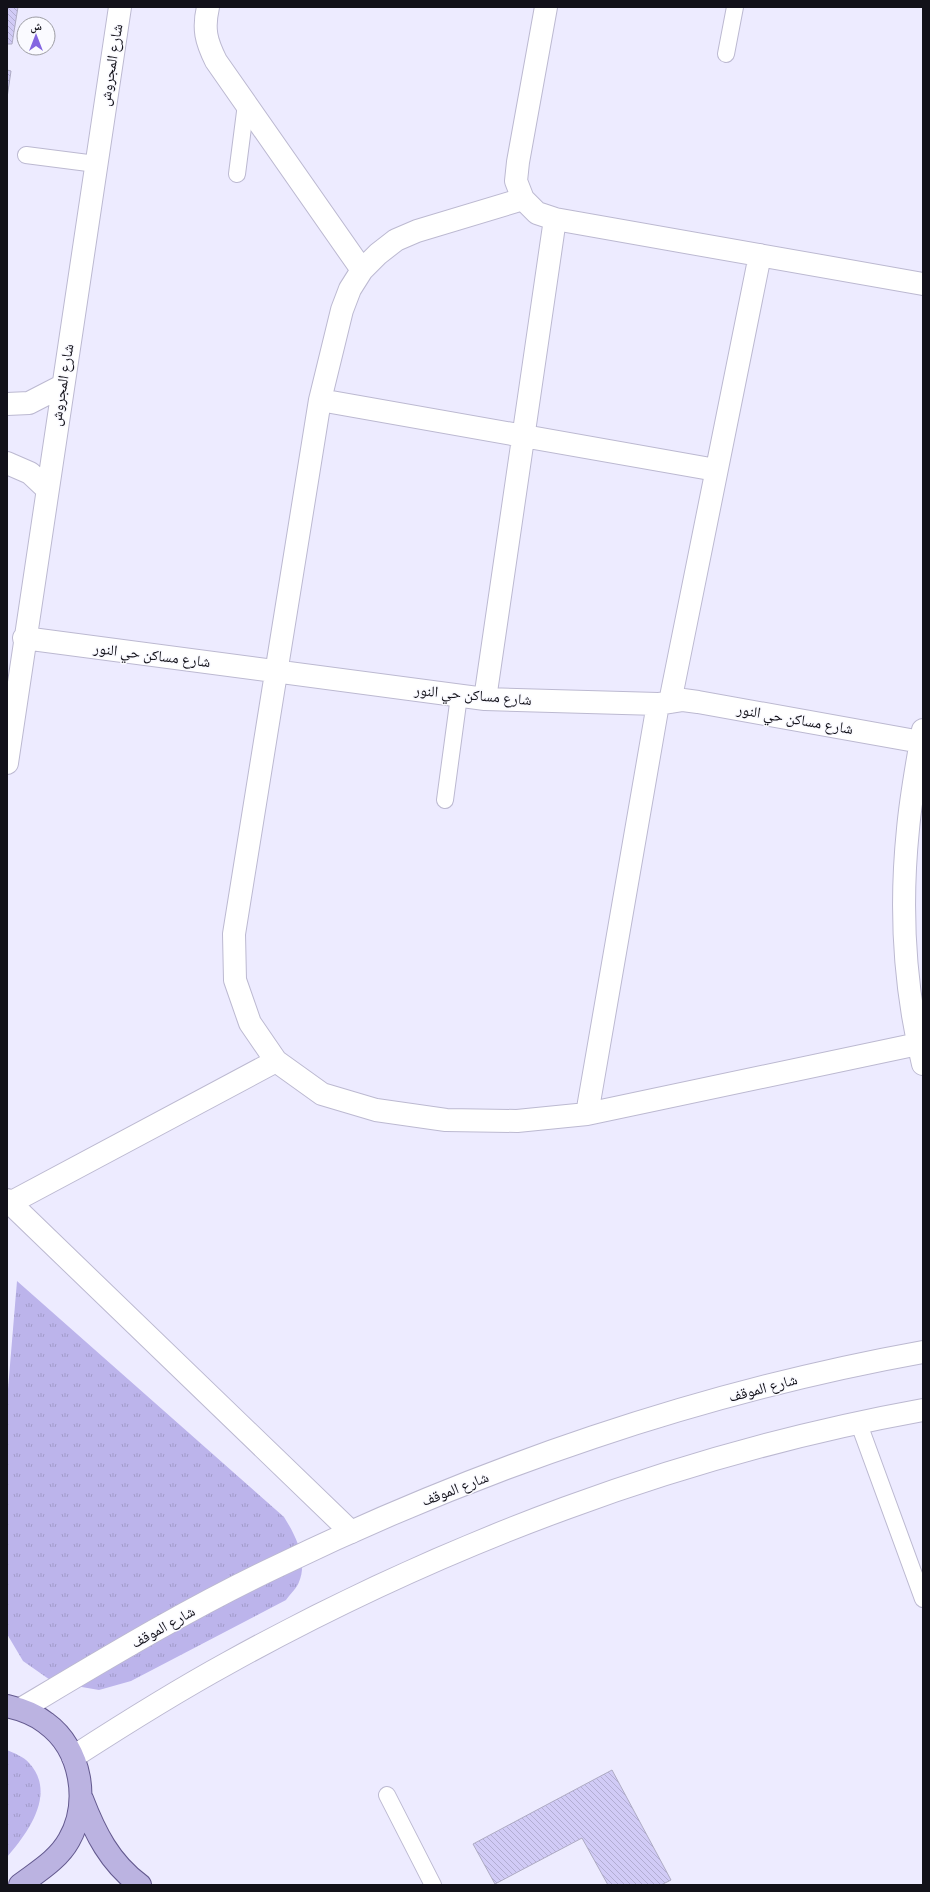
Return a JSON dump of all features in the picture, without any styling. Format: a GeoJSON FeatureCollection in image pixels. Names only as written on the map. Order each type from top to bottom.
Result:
{"type":"FeatureCollection","features":[{"type":"Feature","properties":{"kind":"main road"},"geometry":{"type":"LineString","coordinates":[[14,1708],[46,1723],[62,1738],[73,1757],[80,1778],[82,1799],[93,1829],[110,1855],[132,1879],[140,1885]]}},
{"type":"Feature","properties":{"kind":"main road"},"geometry":{"type":"LineString","coordinates":[[20,1885],[56,1858],[69,1841],[78,1821],[82,1799]]}},
{"type":"Feature","properties":{"kind":"street","name":"شارع المجروش"},"geometry":{"type":"LineString","coordinates":[[7,763],[24,638],[120,7]]}},
{"type":"Feature","properties":{"kind":"street"},"geometry":{"type":"LineString","coordinates":[[208,7],[205,29],[208,46],[216,61],[362,270]]}},
{"type":"Feature","properties":{"kind":"street"},"geometry":{"type":"LineString","coordinates":[[546,7],[518,162],[516,181],[523,199],[537,213],[556,219],[923,284]]}},
{"type":"Feature","properties":{"kind":"street"},"geometry":{"type":"LineString","coordinates":[[523,199],[417,231],[396,240],[378,254],[362,270],[350,289],[342,310],[320,400],[234,934],[236,980],[245,1009],[250,1023],[276,1061],[322,1094],[376,1110],[446,1120],[517,1121],[587,1114],[921,1054],[908,975],[904,936],[904,882],[908,828],[922,736]]}},
{"type":"Feature","properties":{"kind":"street"},"geometry":{"type":"LineString","coordinates":[[485,699],[556,219]]}},
{"type":"Feature","properties":{"kind":"street"},"geometry":{"type":"LineString","coordinates":[[587,1114],[664,703],[716,470],[760,255]]}},
{"type":"Feature","properties":{"kind":"street"},"geometry":{"type":"LineString","coordinates":[[7,404],[20,404],[37,400],[62,386]]}},
{"type":"Feature","properties":{"kind":"street"},"geometry":{"type":"LineString","coordinates":[[320,400],[716,470]]}},
{"type":"Feature","properties":{"kind":"street"},"geometry":{"type":"LineString","coordinates":[[7,463],[30,473],[47,489]]}},
{"type":"Feature","properties":{"kind":"street","name":"شارع مساكن حي النور"},"geometry":{"type":"LineString","coordinates":[[24,638],[485,699],[664,703],[683,700],[922,736]]}},
{"type":"Feature","properties":{"kind":"street"},"geometry":{"type":"LineString","coordinates":[[276,1061],[8,1202],[351,1532]]}},
{"type":"Feature","properties":{"kind":"street","name":"شارع الموقف"},"geometry":{"type":"LineString","coordinates":[[14,1708],[277,1566],[351,1532],[447,1491],[621,1428],[709,1402],[799,1378],[923,1352]]}},
{"type":"Feature","properties":{"kind":"street"},"geometry":{"type":"LineString","coordinates":[[73,1757],[149,1708],[227,1663],[306,1621],[387,1581],[470,1546],[554,1513],[725,1457],[812,1434],[923,1410]]}},
{"type":"Feature","properties":{"kind":"lane"},"geometry":{"type":"LineString","coordinates":[[726,54],[735,7]]}},
{"type":"Feature","properties":{"kind":"lane"},"geometry":{"type":"LineString","coordinates":[[237,174],[246,104]]}},
{"type":"Feature","properties":{"kind":"lane"},"geometry":{"type":"LineString","coordinates":[[26,155],[96,164]]}},
{"type":"Feature","properties":{"kind":"lane"},"geometry":{"type":"LineString","coordinates":[[445,800],[459,696]]}},
{"type":"Feature","properties":{"kind":"lane"},"geometry":{"type":"LineString","coordinates":[[859,1424],[923,1599]]}},
{"type":"Feature","properties":{"kind":"lane"},"geometry":{"type":"LineString","coordinates":[[387,1795],[432,1885]]}},
{"type":"Feature","properties":{"kind":"green space"},"geometry":{"type":"Polygon","coordinates":[[[17,1281],[284,1517],[293,1532],[299,1548],[302,1565],[298,1584],[286,1600],[131,1681],[99,1690],[53,1682],[23,1661],[7,1634],[7,1401],[17,1281]]]}},
{"type":"Feature","properties":{"kind":"green space"},"geometry":{"type":"Polygon","coordinates":[[[7,1750],[27,1761],[37,1775],[40,1787],[40,1800],[31,1825],[7,1857],[7,1750]]]}},
{"type":"Feature","properties":{"kind":"building"},"geometry":{"type":"Polygon","coordinates":[[[7,7],[18,7],[12,44],[7,44],[7,7]]]}},
{"type":"Feature","properties":{"kind":"building"},"geometry":{"type":"Polygon","coordinates":[[[7,70],[11,71],[7,98],[7,70]]]}},
{"type":"Feature","properties":{"kind":"building"},"geometry":{"type":"Polygon","coordinates":[[[612,1770],[671,1880],[661,1885],[608,1885],[582,1838],[495,1884],[473,1844],[612,1770]]]}}]}
